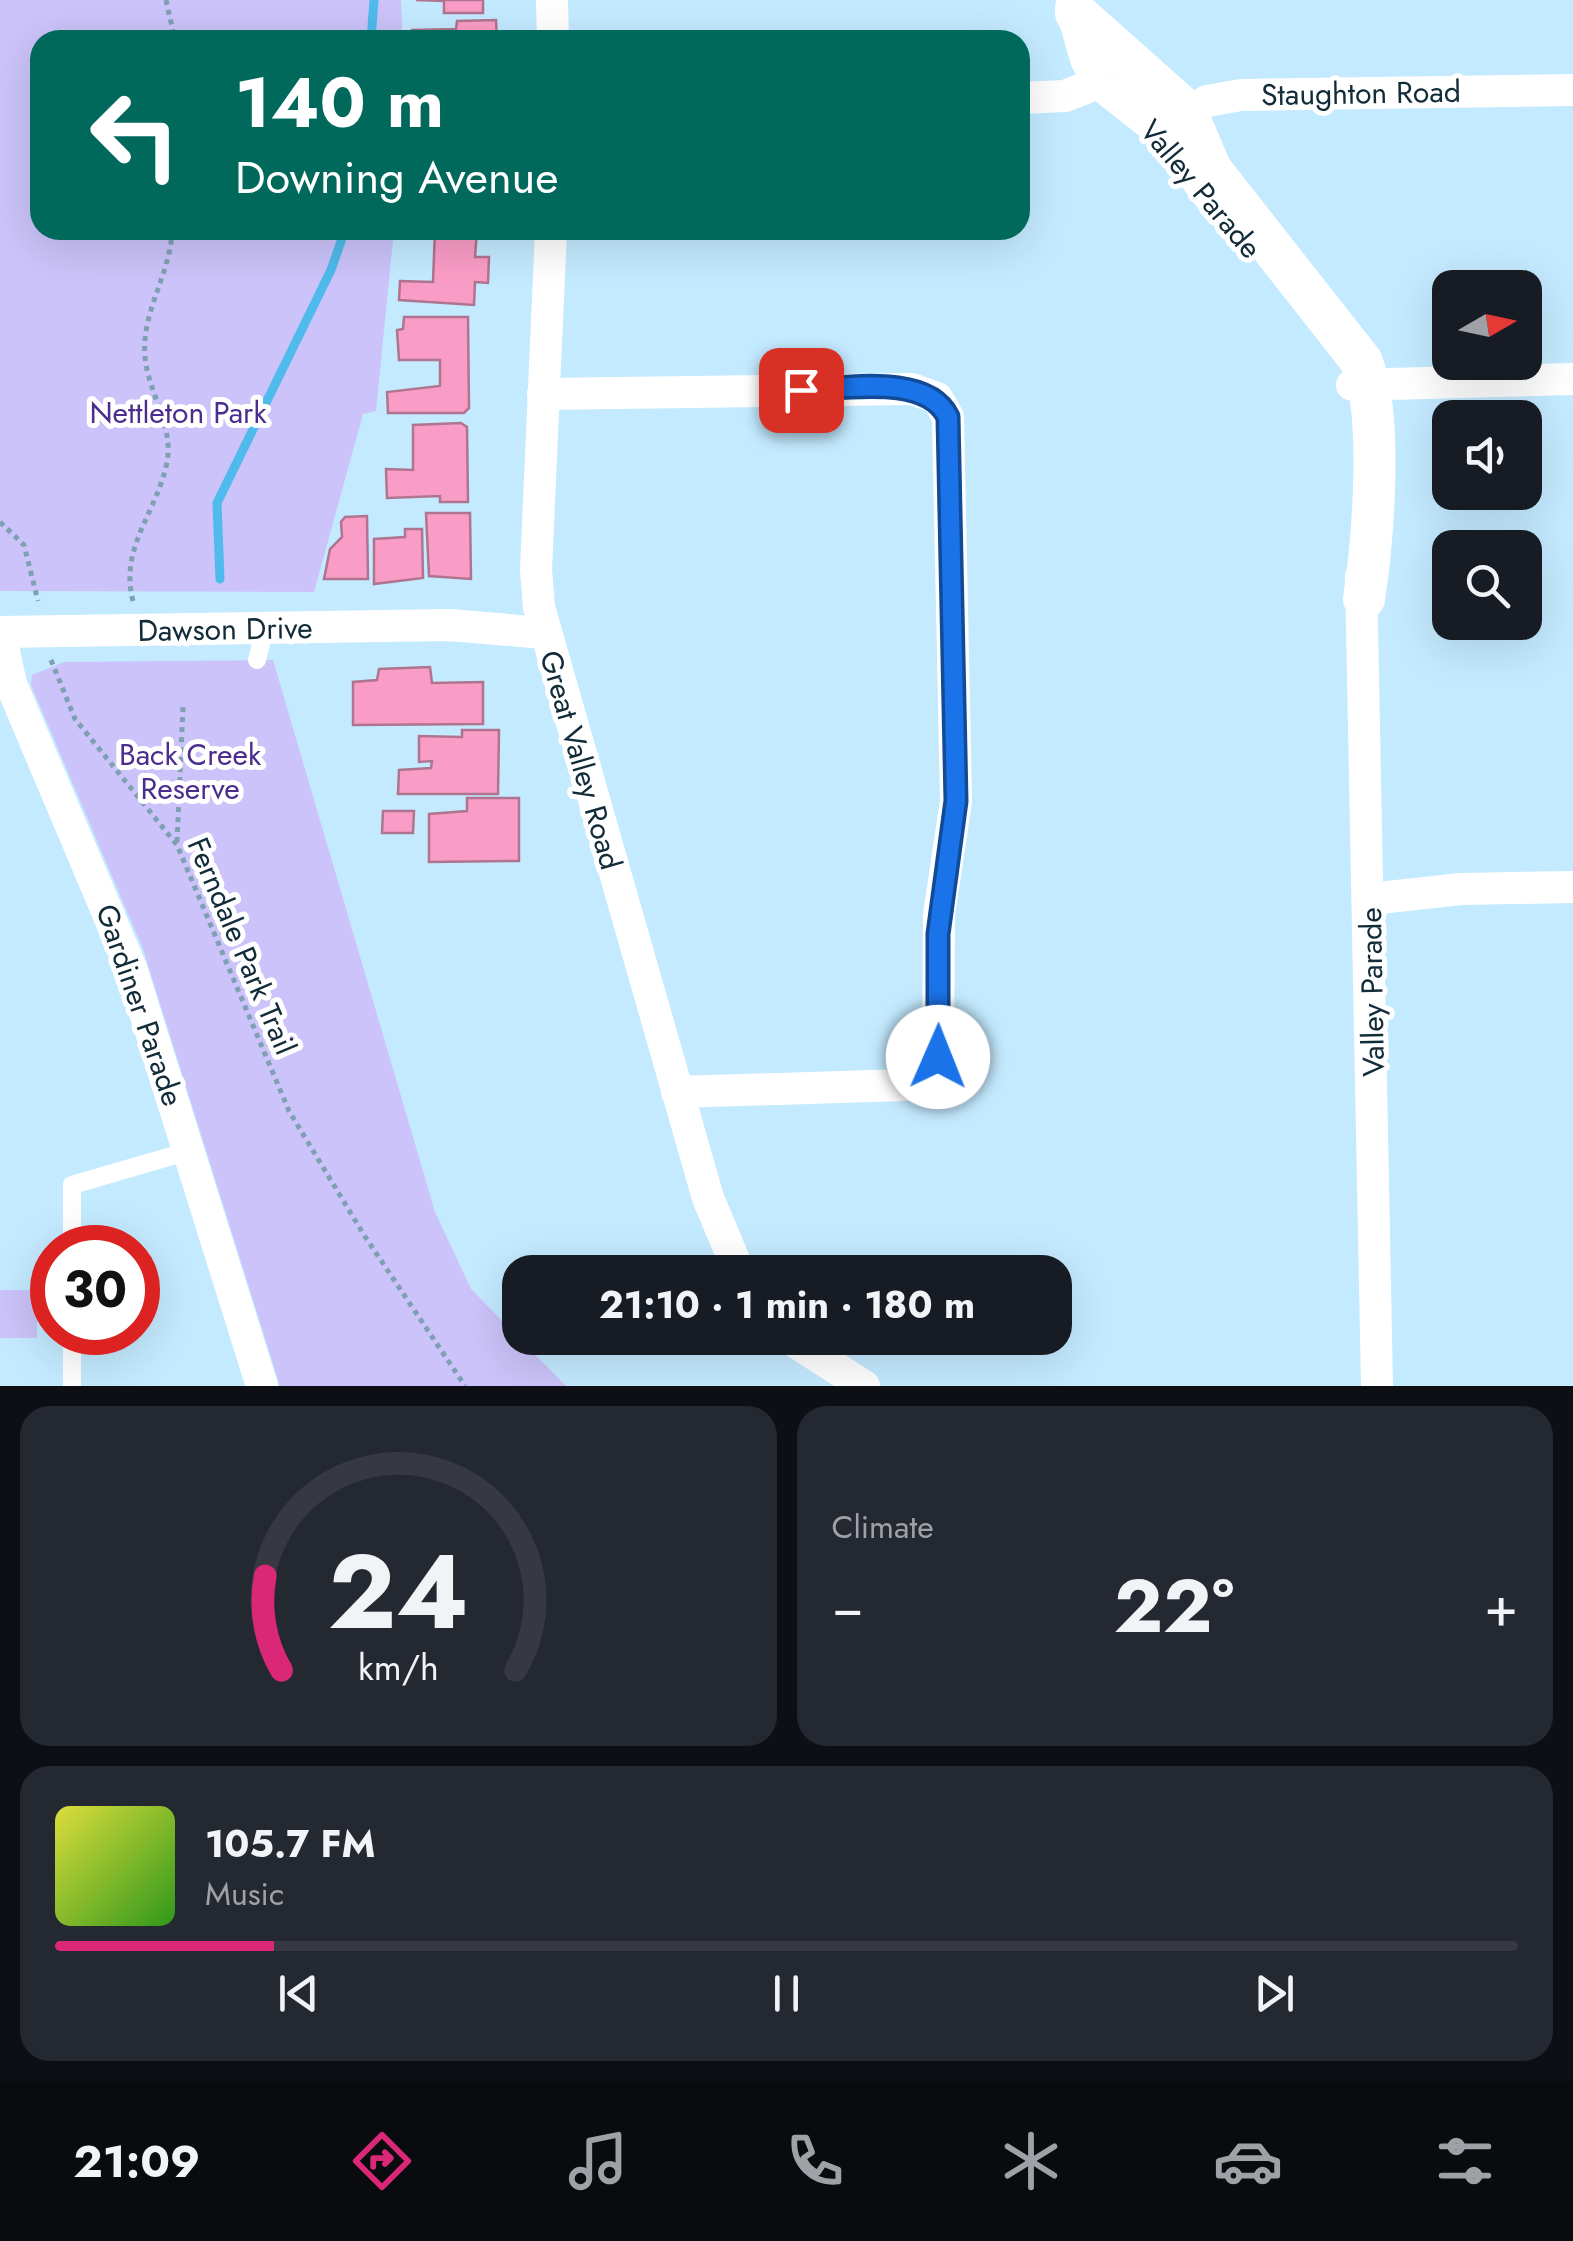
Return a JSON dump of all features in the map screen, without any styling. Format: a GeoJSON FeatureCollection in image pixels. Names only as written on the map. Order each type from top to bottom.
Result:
{"type":"FeatureCollection","features":[{"type":"Feature","properties":{"kind":"street"},"geometry":{"type":"LineString","coordinates":[[552,0],[553,30]]}},
{"type":"Feature","properties":{"kind":"street","name":"Valley Parade"},"geometry":{"type":"LineString","coordinates":[[1071,7],[1086,59],[1098,83],[1173,121]]}},
{"type":"Feature","properties":{"kind":"street","name":"Valley Parade"},"geometry":{"type":"LineString","coordinates":[[1071,7],[1173,121],[1362,362],[1372,550],[1364,599],[1378,1386]]}},
{"type":"Feature","properties":{"kind":"street"},"geometry":{"type":"LineString","coordinates":[[1030,98],[1064,96],[1098,83]]}},
{"type":"Feature","properties":{"kind":"street","name":"Staughton Road"},"geometry":{"type":"LineString","coordinates":[[1173,121],[1208,101],[1241,95],[1573,90]]}},
{"type":"Feature","properties":{"kind":"street","name":"Great Valley Road"},"geometry":{"type":"LineString","coordinates":[[551,240],[544,394],[542,620],[676,1092],[718,1227],[731,1255]]}},
{"type":"Feature","properties":{"kind":"street"},"geometry":{"type":"LineString","coordinates":[[1361,383],[1573,379]]}},
{"type":"Feature","properties":{"kind":"street"},"geometry":{"type":"LineString","coordinates":[[544,394],[912,388],[937,398],[948,417],[956,801],[938,934],[938,1057],[927,1075],[905,1084],[676,1092]]}},
{"type":"Feature","properties":{"kind":"street","name":"Dawson Drive"},"geometry":{"type":"LineString","coordinates":[[1,632],[542,620]]}},
{"type":"Feature","properties":{"kind":"street","name":"Gardiner Parade"},"geometry":{"type":"LineString","coordinates":[[1,632],[11,684],[115,926],[262,1386]]}},
{"type":"Feature","properties":{"kind":"street"},"geometry":{"type":"LineString","coordinates":[[1370,888],[1573,887]]}},
{"type":"Feature","properties":{"kind":"street"},"geometry":{"type":"LineString","coordinates":[[816,1355],[864,1386]]}},
{"type":"Feature","properties":{"kind":"lane"},"geometry":{"type":"LineString","coordinates":[[257,660],[266,628]]}},
{"type":"Feature","properties":{"kind":"lane"},"geometry":{"type":"LineString","coordinates":[[72,1225],[72,1185],[189,1151]]}},
{"type":"Feature","properties":{"kind":"lane"},"geometry":{"type":"LineString","coordinates":[[72,1355],[72,1386]]}},
{"type":"Feature","properties":{"kind":"path"},"geometry":{"type":"LineString","coordinates":[[166,0],[174,30]]}},
{"type":"Feature","properties":{"kind":"path"},"geometry":{"type":"LineString","coordinates":[[141,630],[127,579],[132,544],[167,461],[163,417],[145,359],[146,316],[172,240]]}},
{"type":"Feature","properties":{"kind":"path","name":"Ferndale Park Trail"},"geometry":{"type":"LineString","coordinates":[[0,522],[18,536],[31,559],[41,633],[62,695],[75,719],[104,746],[177,844],[289,1111],[409,1305],[465,1386]]}},
{"type":"Feature","properties":{"kind":"path"},"geometry":{"type":"LineString","coordinates":[[177,844],[183,706]]}},
{"type":"Feature","properties":{"kind":"green space","name":"Nettleton Park"},"geometry":{"type":"Polygon","coordinates":[[[0,0],[401,0],[402,30],[30,30],[30,240],[393,240],[376,411],[363,414],[314,592],[0,591],[0,0]]]}},
{"type":"Feature","properties":{"kind":"green space","name":"Back Creek Reserve"},"geometry":{"type":"Polygon","coordinates":[[[273,660],[435,1212],[471,1289],[502,1321],[502,1355],[536,1355],[566,1386],[280,1386],[143,949],[31,685],[32,675],[64,662],[273,660]]]}},
{"type":"Feature","properties":{"kind":"green space"},"geometry":{"type":"Polygon","coordinates":[[[0,1290],[30,1290],[30,1338],[0,1338],[0,1290]]]}},
{"type":"Feature","properties":{"kind":"building"},"geometry":{"type":"Polygon","coordinates":[[[416,0],[483,0],[483,13],[444,13],[444,1],[416,0]]]}},
{"type":"Feature","properties":{"kind":"building"},"geometry":{"type":"Polygon","coordinates":[[[496,20],[496,30],[412,30],[456,29],[457,21],[496,20]]]}},
{"type":"Feature","properties":{"kind":"building"},"geometry":{"type":"Polygon","coordinates":[[[435,240],[476,240],[475,257],[489,257],[488,283],[475,282],[474,305],[399,300],[400,281],[433,282],[435,240]]]}},
{"type":"Feature","properties":{"kind":"building"},"geometry":{"type":"Polygon","coordinates":[[[404,317],[468,317],[469,408],[464,413],[388,413],[387,392],[440,386],[440,360],[399,360],[397,330],[403,329],[404,317]]]}},
{"type":"Feature","properties":{"kind":"building"},"geometry":{"type":"Polygon","coordinates":[[[461,423],[467,427],[468,502],[440,502],[440,496],[387,498],[386,469],[413,470],[413,425],[461,423]]]}},
{"type":"Feature","properties":{"kind":"building"},"geometry":{"type":"Polygon","coordinates":[[[426,513],[470,513],[471,579],[429,576],[426,513]]]}},
{"type":"Feature","properties":{"kind":"building"},"geometry":{"type":"Polygon","coordinates":[[[367,516],[368,579],[324,579],[330,549],[342,537],[341,522],[345,517],[367,516]]]}},
{"type":"Feature","properties":{"kind":"building"},"geometry":{"type":"Polygon","coordinates":[[[405,529],[422,529],[423,578],[374,584],[374,539],[405,537],[405,529]]]}},
{"type":"Feature","properties":{"kind":"building"},"geometry":{"type":"Polygon","coordinates":[[[430,667],[432,683],[483,682],[483,724],[353,725],[353,682],[377,680],[379,669],[430,667]]]}},
{"type":"Feature","properties":{"kind":"building"},"geometry":{"type":"Polygon","coordinates":[[[462,730],[499,730],[498,794],[398,794],[399,770],[431,768],[432,761],[419,762],[419,736],[462,737],[462,730]]]}},
{"type":"Feature","properties":{"kind":"building"},"geometry":{"type":"Polygon","coordinates":[[[467,798],[519,798],[519,861],[429,862],[429,814],[467,811],[467,798]]]}},
{"type":"Feature","properties":{"kind":"building"},"geometry":{"type":"Polygon","coordinates":[[[383,811],[414,811],[413,833],[382,833],[383,811]]]}},
{"type":"Feature","properties":{"kind":"waterway"},"geometry":{"type":"LineString","coordinates":[[372,30],[374,0]]}},
{"type":"Feature","properties":{"kind":"waterway"},"geometry":{"type":"LineString","coordinates":[[220,579],[217,503],[331,270],[342,240]]}},
{"type":"Feature","properties":{"kind":"route"},"geometry":{"type":"LineString","coordinates":[[801,390],[919,389],[937,398],[948,417],[956,801],[939,916],[938,1057]]}}]}
